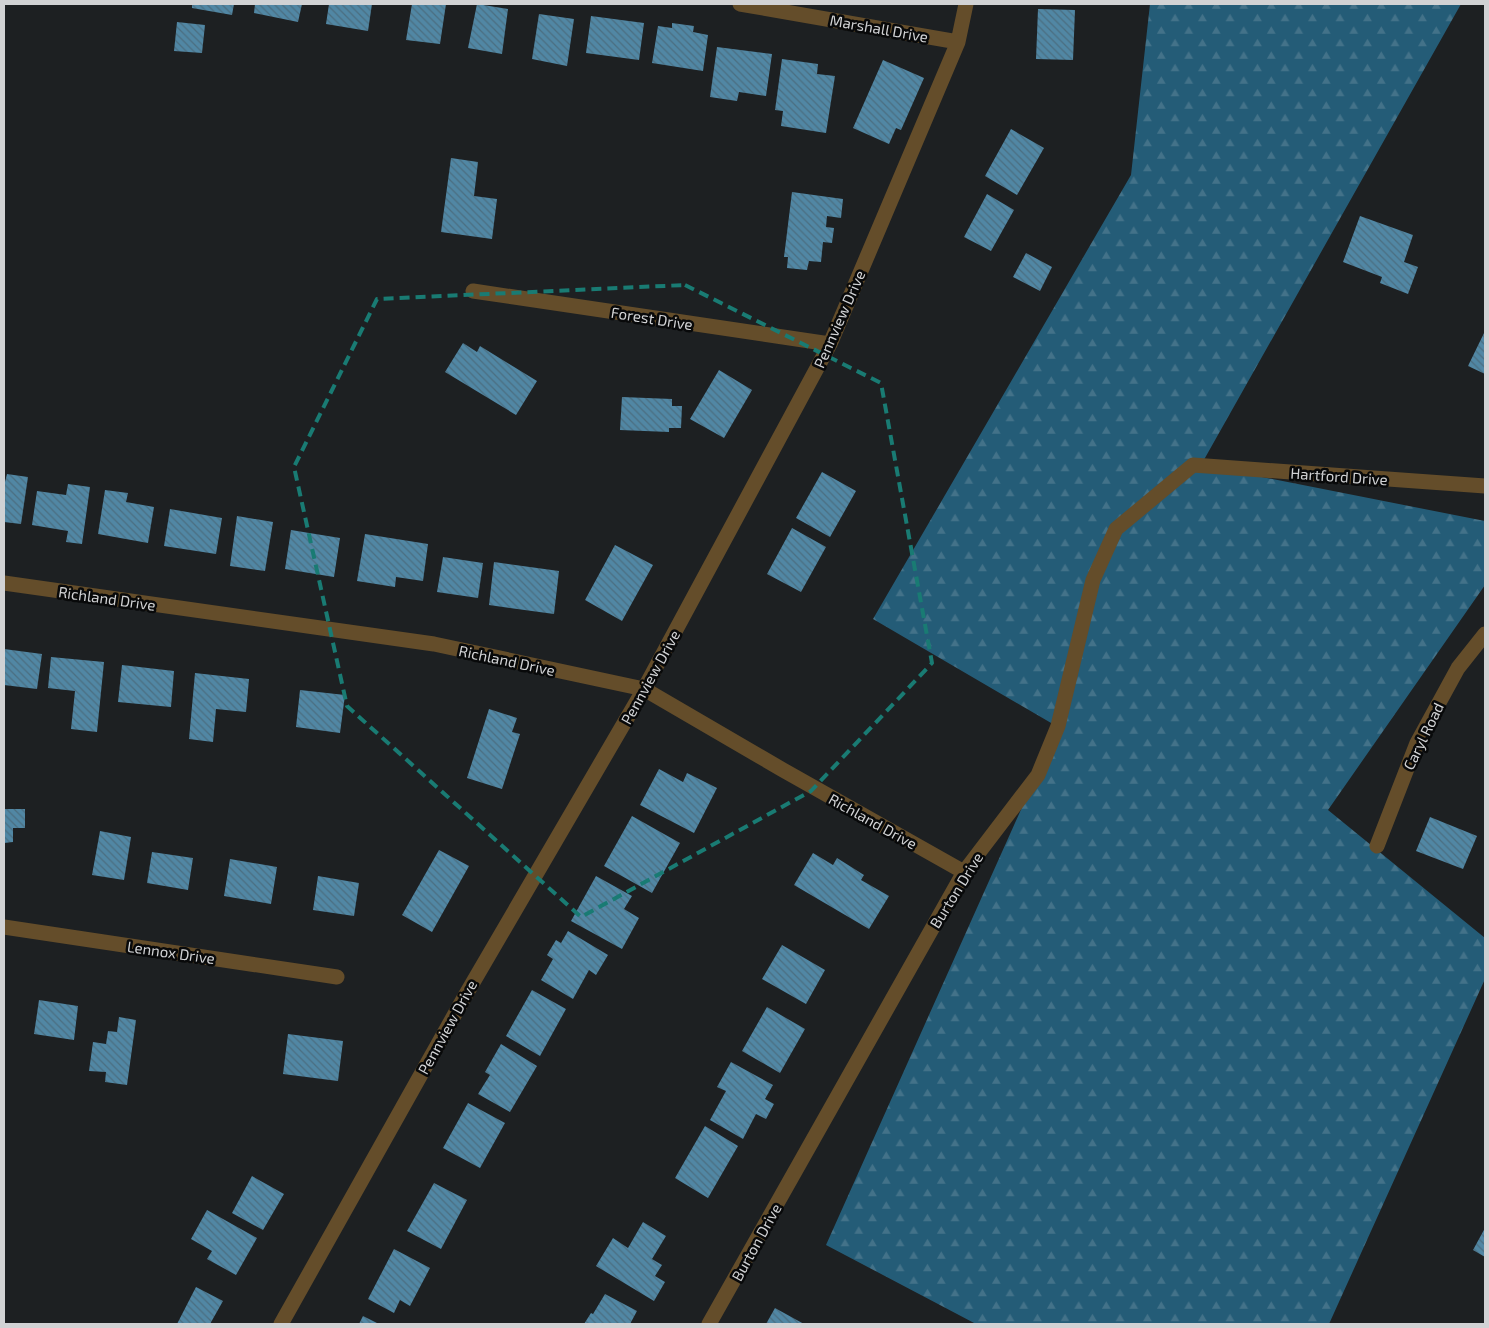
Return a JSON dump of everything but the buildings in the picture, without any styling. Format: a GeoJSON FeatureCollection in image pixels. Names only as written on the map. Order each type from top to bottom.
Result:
{"type":"FeatureCollection","features":[{"type":"Feature","properties":{"kind":"street","name":"Marshall Drive"},"geometry":{"type":"LineString","coordinates":[[740,4],[958,42]]}},
{"type":"Feature","properties":{"kind":"street","name":"Pennview Drive"},"geometry":{"type":"LineString","coordinates":[[281,1324],[465,996],[644,689],[830,344],[958,42],[966,4]]}},
{"type":"Feature","properties":{"kind":"street","name":"Forest Drive"},"geometry":{"type":"LineString","coordinates":[[473,291],[830,344]]}},
{"type":"Feature","properties":{"kind":"street","name":"Hartford Drive"},"geometry":{"type":"LineString","coordinates":[[1193,465],[1485,486]]}},
{"type":"Feature","properties":{"kind":"street","name":"Burton Drive"},"geometry":{"type":"LineString","coordinates":[[709,1324],[964,872],[1038,775],[1058,726],[1093,580],[1116,529],[1193,465]]}},
{"type":"Feature","properties":{"kind":"street","name":"Richland Drive"},"geometry":{"type":"LineString","coordinates":[[4,583],[434,644],[644,689],[964,872]]}},
{"type":"Feature","properties":{"kind":"street","name":"Caryl Road"},"geometry":{"type":"LineString","coordinates":[[1377,846],[1417,743],[1458,668],[1485,634]]}},
{"type":"Feature","properties":{"kind":"street","name":"Lennox Drive"},"geometry":{"type":"LineString","coordinates":[[4,927],[337,977]]}},
{"type":"Feature","properties":{"kind":"highlighted area"},"geometry":{"type":"Polygon","coordinates":[[[685,285],[881,383],[932,663],[811,791],[581,917],[347,706],[294,467],[377,299],[685,285]]]}},
{"type":"Feature","properties":{"kind":"green space"},"geometry":{"type":"Polygon","coordinates":[[[1150,4],[1461,4],[1201,465],[1485,521],[1485,585],[1328,810],[1485,938],[1485,979],[1329,1324],[976,1324],[826,1245],[1058,727],[873,619],[1131,175],[1150,4]]]}}]}
